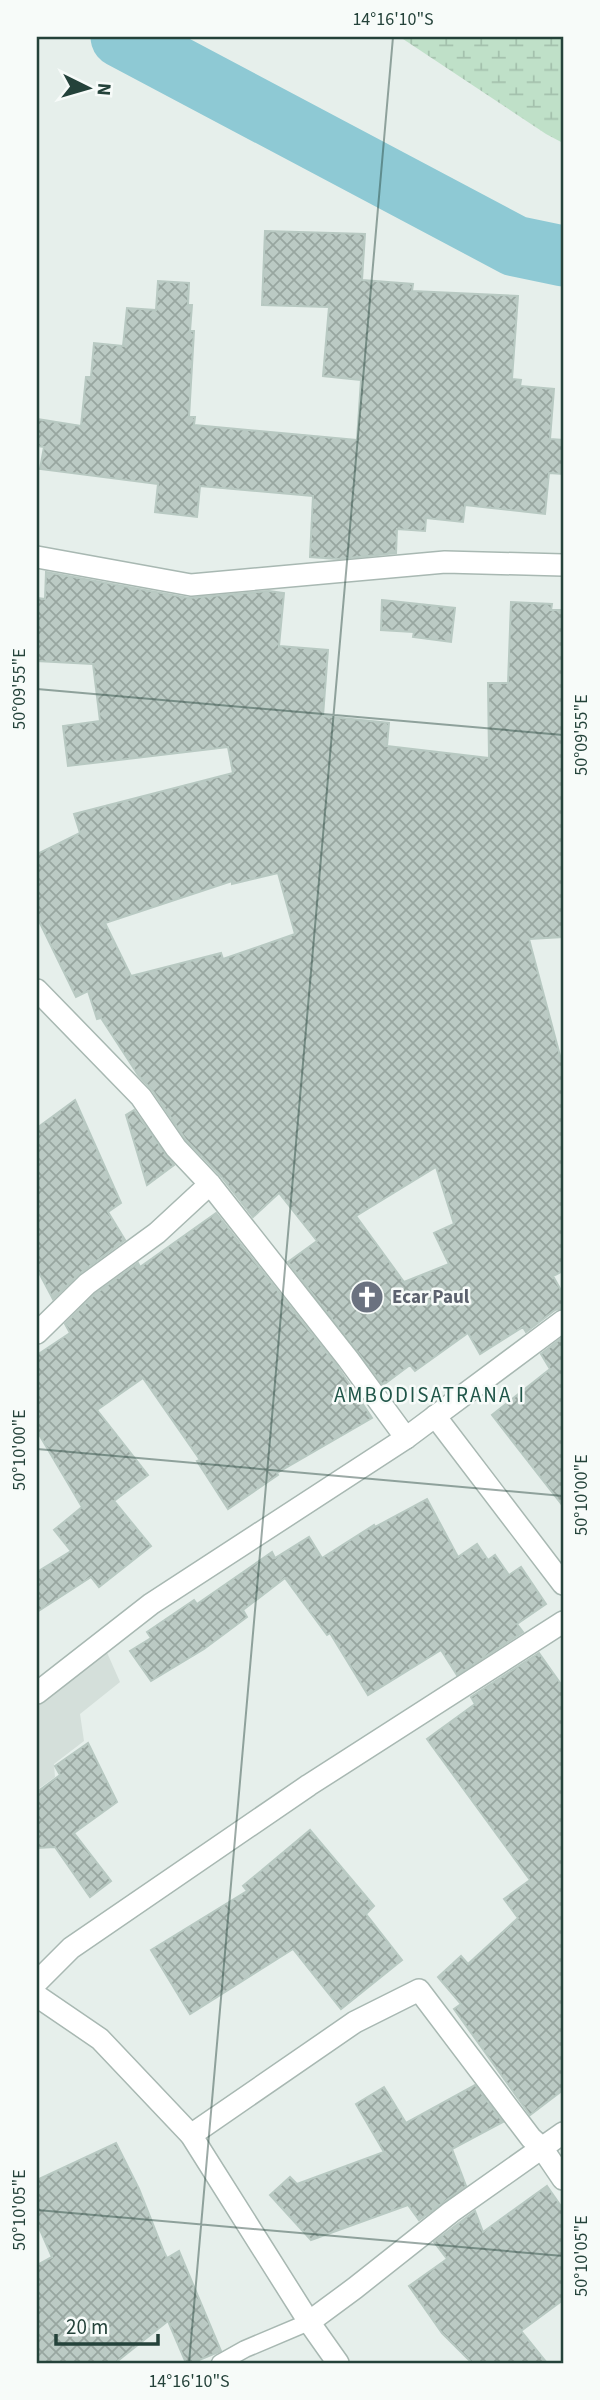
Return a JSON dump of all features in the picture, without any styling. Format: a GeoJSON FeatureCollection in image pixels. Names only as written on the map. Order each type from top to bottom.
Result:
{"type":"FeatureCollection","features":[{"type":"Feature","properties":{"kind":"street"},"geometry":{"type":"LineString","coordinates":[[37,557],[191,585],[445,562],[563,565]]}},
{"type":"Feature","properties":{"kind":"street"},"geometry":{"type":"LineString","coordinates":[[37,990],[141,1097],[176,1148],[210,1184],[348,1359],[406,1438]]}},
{"type":"Feature","properties":{"kind":"street"},"geometry":{"type":"LineString","coordinates":[[37,1333],[87,1284],[157,1233],[210,1184]]}},
{"type":"Feature","properties":{"kind":"street"},"geometry":{"type":"LineString","coordinates":[[37,1693],[151,1604],[406,1438],[563,1321]]}},
{"type":"Feature","properties":{"kind":"street"},"geometry":{"type":"LineString","coordinates":[[435,1416],[563,1584]]}},
{"type":"Feature","properties":{"kind":"street"},"geometry":{"type":"LineString","coordinates":[[37,1982],[71,1948],[298,1792],[563,1622]]}},
{"type":"Feature","properties":{"kind":"street"},"geometry":{"type":"LineString","coordinates":[[191,2135],[355,2022],[419,1990],[563,2179]]}},
{"type":"Feature","properties":{"kind":"street"},"geometry":{"type":"LineString","coordinates":[[37,1996],[100,2039],[191,2135],[309,2322],[338,2363]]}},
{"type":"Feature","properties":{"kind":"street"},"geometry":{"type":"LineString","coordinates":[[309,2322],[451,2212],[563,2133]]}},
{"type":"Feature","properties":{"kind":"lane"},"geometry":{"type":"LineString","coordinates":[[220,2363],[244,2349],[309,2322]]}},
{"type":"Feature","properties":{"kind":"shaded area"},"geometry":{"type":"Polygon","coordinates":[[[105,1648],[120,1682],[80,1714],[84,1741],[54,1764],[55,1777],[37,1790],[37,1702],[105,1648]]]}},
{"type":"Feature","properties":{"kind":"green space"},"geometry":{"type":"Polygon","coordinates":[[[400,37],[563,37],[563,143],[546,134],[400,37]]]}},
{"type":"Feature","properties":{"kind":"building"},"geometry":{"type":"Polygon","coordinates":[[[265,231],[365,234],[362,280],[413,284],[412,291],[518,296],[512,379],[521,380],[520,386],[554,389],[550,439],[563,440],[563,474],[549,473],[545,514],[465,505],[463,522],[426,518],[425,531],[397,529],[396,553],[338,559],[310,557],[313,496],[200,486],[197,517],[155,512],[158,484],[40,469],[44,447],[37,446],[37,419],[81,426],[86,377],[91,377],[94,343],[123,346],[127,308],[156,310],[158,281],[189,283],[188,305],[192,305],[190,331],[194,331],[189,417],[195,417],[194,425],[357,440],[361,380],[323,376],[329,307],[262,305],[265,231]]]}},
{"type":"Feature","properties":{"kind":"building"},"geometry":{"type":"Polygon","coordinates":[[[46,572],[189,598],[269,591],[284,593],[279,646],[328,650],[323,716],[389,723],[387,746],[489,758],[488,683],[508,683],[511,602],[552,604],[551,610],[563,610],[563,937],[529,939],[563,1067],[563,1271],[553,1276],[563,1294],[563,1308],[555,1310],[526,1332],[523,1327],[480,1354],[468,1333],[415,1371],[410,1365],[383,1385],[288,1262],[317,1241],[279,1193],[253,1217],[220,1175],[186,1140],[152,1090],[138,1075],[101,1018],[97,1019],[88,991],[76,997],[37,917],[37,854],[80,833],[74,814],[233,773],[228,747],[68,766],[63,726],[100,721],[93,664],[37,661],[37,598],[45,599],[46,572]],[[278,873],[232,884],[232,881],[105,923],[131,976],[221,953],[223,959],[295,934],[278,873]],[[436,1167],[356,1216],[404,1282],[449,1264],[434,1233],[454,1224],[436,1167]]]}},
{"type":"Feature","properties":{"kind":"building"},"geometry":{"type":"Polygon","coordinates":[[[382,600],[455,608],[451,642],[413,637],[414,632],[381,630],[382,600]]]}},
{"type":"Feature","properties":{"kind":"building"},"geometry":{"type":"Polygon","coordinates":[[[75,1100],[121,1203],[108,1212],[125,1240],[79,1274],[53,1299],[37,1269],[37,1128],[75,1100]]]}},
{"type":"Feature","properties":{"kind":"building"},"geometry":{"type":"Polygon","coordinates":[[[134,1110],[174,1165],[147,1185],[126,1115],[134,1110]]]}},
{"type":"Feature","properties":{"kind":"building"},"geometry":{"type":"Polygon","coordinates":[[[216,1213],[338,1367],[372,1418],[277,1473],[278,1475],[228,1509],[197,1461],[200,1460],[143,1378],[97,1410],[148,1475],[114,1501],[151,1546],[99,1587],[91,1577],[37,1612],[37,1572],[71,1551],[54,1530],[82,1507],[37,1431],[37,1355],[70,1333],[65,1324],[95,1294],[138,1263],[140,1267],[216,1213]]]}},
{"type":"Feature","properties":{"kind":"building"},"geometry":{"type":"Polygon","coordinates":[[[563,1337],[563,1506],[492,1415],[550,1369],[541,1354],[563,1337]]]}},
{"type":"Feature","properties":{"kind":"building"},"geometry":{"type":"Polygon","coordinates":[[[427,1499],[458,1557],[477,1544],[488,1560],[495,1555],[509,1575],[521,1567],[546,1604],[517,1624],[523,1632],[457,1675],[441,1650],[368,1695],[330,1633],[327,1635],[285,1578],[243,1610],[247,1617],[204,1649],[151,1681],[130,1651],[151,1638],[147,1632],[194,1600],[197,1604],[272,1552],[275,1558],[309,1537],[322,1558],[374,1525],[375,1527],[427,1499]]]}},
{"type":"Feature","properties":{"kind":"building"},"geometry":{"type":"Polygon","coordinates":[[[539,1653],[563,1687],[563,2090],[530,2115],[454,2009],[461,2004],[438,1977],[461,1956],[468,1964],[518,1918],[504,1899],[530,1880],[427,1739],[475,1704],[471,1697],[539,1653]]]}},
{"type":"Feature","properties":{"kind":"building"},"geometry":{"type":"Polygon","coordinates":[[[88,1743],[117,1802],[74,1833],[111,1881],[90,1897],[55,1847],[37,1848],[37,1792],[60,1775],[55,1766],[88,1743]]]}},
{"type":"Feature","properties":{"kind":"building"},"geometry":{"type":"Polygon","coordinates":[[[310,1830],[374,1906],[366,1914],[402,1960],[341,2009],[293,1949],[190,2014],[151,1950],[247,1891],[243,1886],[310,1830]]]}},
{"type":"Feature","properties":{"kind":"building"},"geometry":{"type":"Polygon","coordinates":[[[475,2085],[503,2122],[452,2149],[466,2186],[419,2220],[408,2205],[311,2240],[270,2195],[290,2177],[297,2184],[384,2152],[356,2104],[384,2087],[406,2123],[475,2085]]]}},
{"type":"Feature","properties":{"kind":"building"},"geometry":{"type":"Polygon","coordinates":[[[116,2143],[139,2189],[167,2258],[179,2251],[221,2351],[186,2363],[168,2321],[115,2363],[37,2363],[37,2265],[52,2257],[37,2223],[37,2180],[116,2143]]]}},
{"type":"Feature","properties":{"kind":"building"},"geometry":{"type":"Polygon","coordinates":[[[547,2186],[563,2209],[563,2300],[521,2331],[547,2363],[472,2363],[442,2333],[409,2286],[447,2259],[434,2242],[475,2211],[483,2232],[547,2186]]]}},
{"type":"Feature","properties":{"kind":"waterway"},"geometry":{"type":"LineString","coordinates":[[121,37],[515,246],[563,256]]}},
{"type":"Feature","properties":{"kind":"place","name":"Ecar Paul"},"geometry":{"type":"Point","coordinates":[367,1297]}},
{"type":"Feature","properties":{"kind":"district","name":"AMBODISATRANA I"},"geometry":{"type":"Point","coordinates":[430,1395]}}]}
